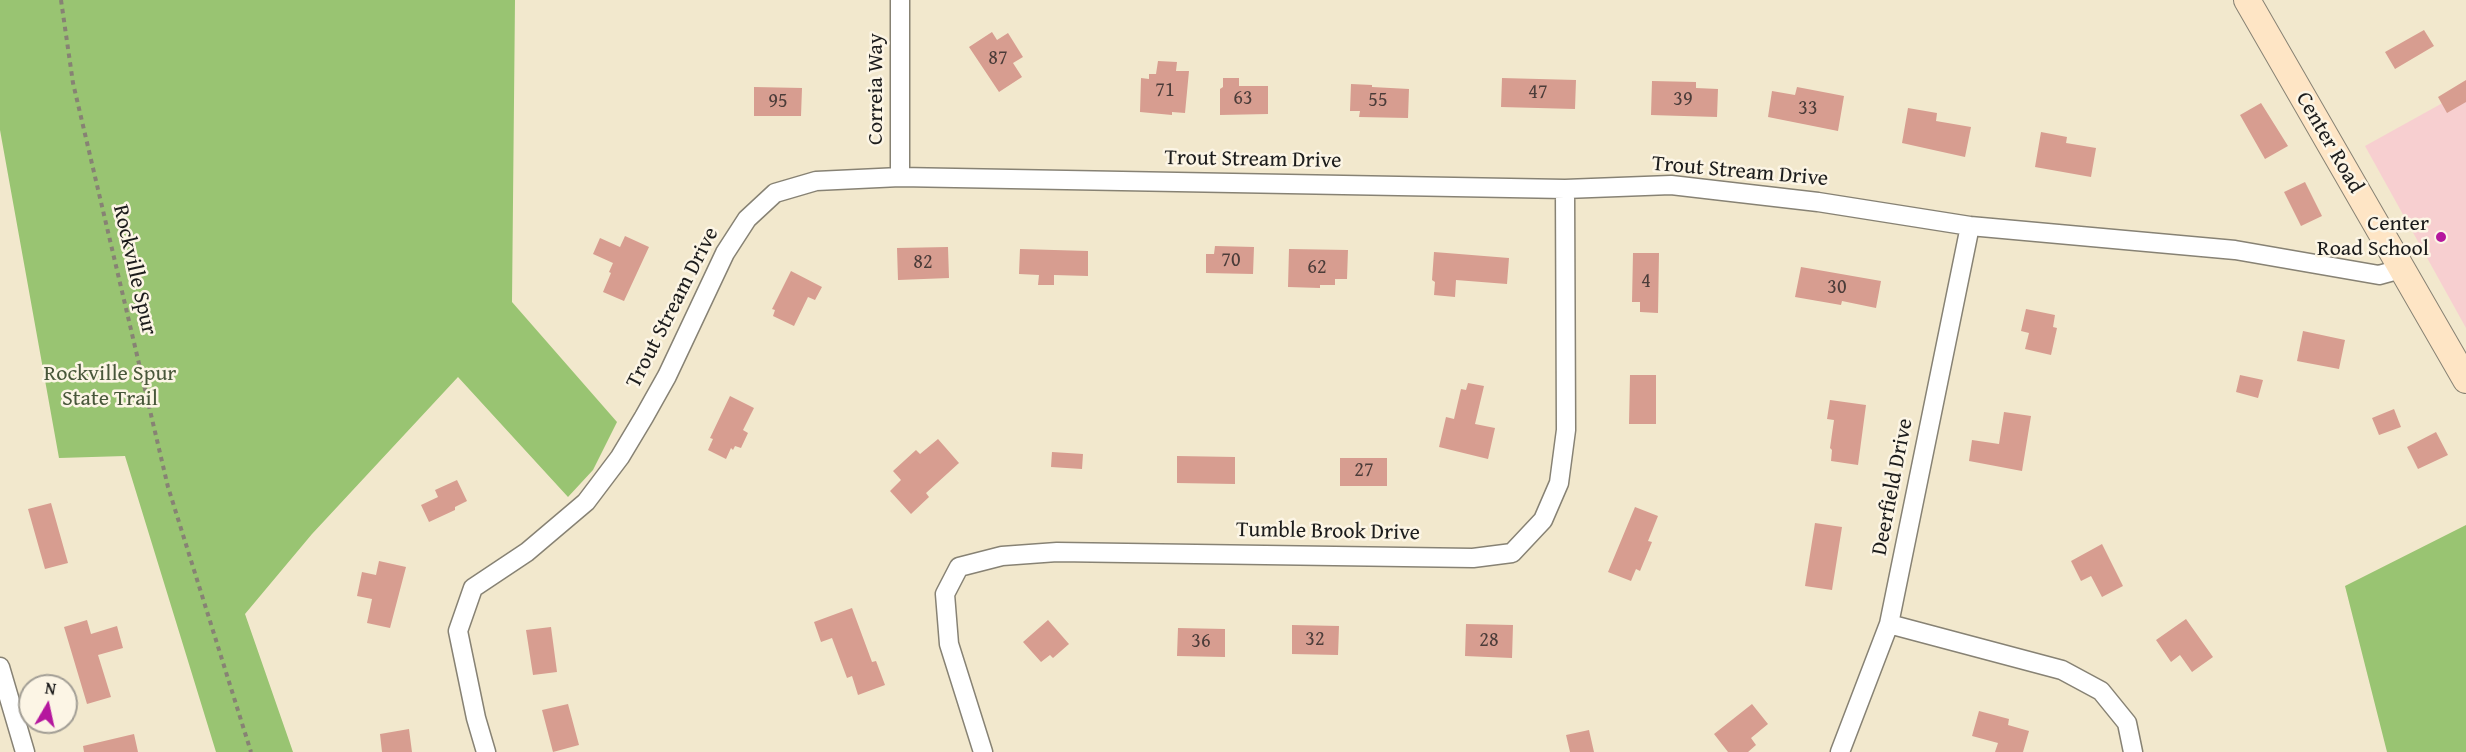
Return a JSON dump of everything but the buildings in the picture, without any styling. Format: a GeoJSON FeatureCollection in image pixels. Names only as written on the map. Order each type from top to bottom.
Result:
{"type":"FeatureCollection","features":[{"type":"Feature","properties":{"kind":"street","name":"Correia Way"},"geometry":{"type":"LineString","coordinates":[[900,0],[900,177]]}},
{"type":"Feature","properties":{"kind":"street","name":"Center Road"},"geometry":{"type":"LineString","coordinates":[[2247,0],[2466,380]]}},
{"type":"Feature","properties":{"kind":"street","name":"Trout Stream Drive"},"geometry":{"type":"LineString","coordinates":[[486,752],[476,718],[458,631],[473,588],[527,552],[586,502],[620,457],[667,376],[705,291],[725,253],[747,219],[775,193],[816,181],[900,177],[1565,189],[1671,185],[1818,202],[1970,226],[2235,250],[2379,275],[2401,269]]}},
{"type":"Feature","properties":{"kind":"street","name":"Tumble Brook Drive"},"geometry":{"type":"LineString","coordinates":[[983,752],[949,645],[945,594],[959,567],[1002,556],[1057,552],[1473,558],[1512,553],[1543,520],[1559,483],[1566,430],[1565,189]]}},
{"type":"Feature","properties":{"kind":"street","name":"Deerfield Drive"},"geometry":{"type":"LineString","coordinates":[[1840,752],[1889,624],[1970,226]]}},
{"type":"Feature","properties":{"kind":"street"},"geometry":{"type":"LineString","coordinates":[[1889,624],[2062,670],[2101,691],[2127,723],[2133,752]]}},
{"type":"Feature","properties":{"kind":"street"},"geometry":{"type":"LineString","coordinates":[[0,667],[25,752]]}},
{"type":"Feature","properties":{"kind":"path","name":"Rockville Spur"},"geometry":{"type":"LineString","coordinates":[[61,0],[73,83],[168,488],[251,752]]}},
{"type":"Feature","properties":{"kind":"shaded area","name":"Center Road School"},"geometry":{"type":"Polygon","coordinates":[[[2466,90],[2466,328],[2365,146],[2466,90]]]}},
{"type":"Feature","properties":{"kind":"green space","name":"Rockville Spur State Trail"},"geometry":{"type":"Polygon","coordinates":[[[0,0],[515,0],[512,302],[617,422],[593,470],[568,497],[458,377],[312,534],[245,614],[293,752],[216,752],[125,456],[59,458],[0,130],[0,0]]]}},
{"type":"Feature","properties":{"kind":"green space"},"geometry":{"type":"Polygon","coordinates":[[[2466,525],[2466,752],[2387,752],[2345,586],[2466,525]]]}},
{"type":"Feature","properties":{"kind":"place","name":"Center Road School"},"geometry":{"type":"Point","coordinates":[2441,237]}}]}
